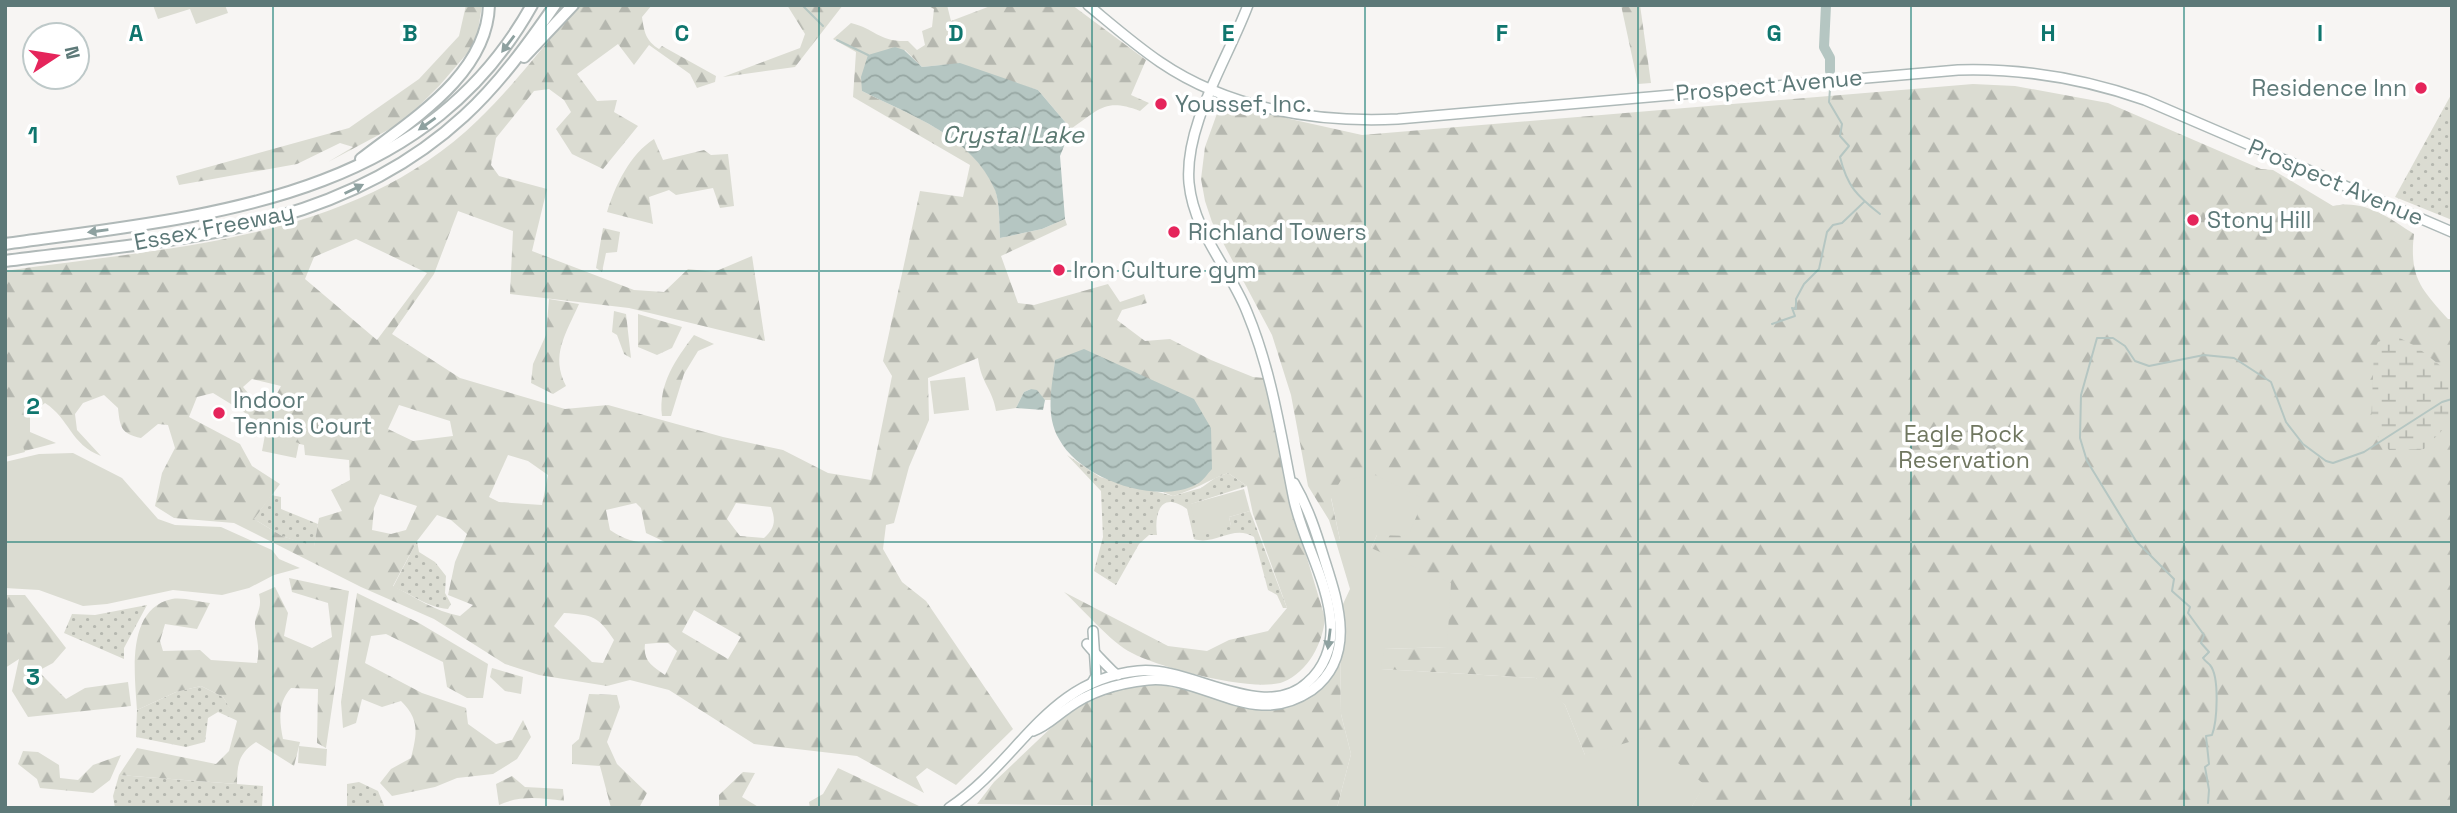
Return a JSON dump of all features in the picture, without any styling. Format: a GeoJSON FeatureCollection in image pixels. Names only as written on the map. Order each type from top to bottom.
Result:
{"type":"FeatureCollection","features":[{"type":"Feature","properties":{"kind":"highway"},"geometry":{"type":"LineString","coordinates":[[346,170],[426,108],[464,69],[483,40],[489,5]]}},
{"type":"Feature","properties":{"kind":"highway","name":"Essex Freeway"},"geometry":{"type":"LineString","coordinates":[[5,244],[170,221],[254,204],[321,182],[402,142],[440,115],[501,53],[532,5]]}},
{"type":"Feature","properties":{"kind":"highway","name":"Essex Freeway"},"geometry":{"type":"LineString","coordinates":[[5,261],[264,223],[330,201],[388,173],[463,116],[491,88],[555,5]]}},
{"type":"Feature","properties":{"kind":"highway"},"geometry":{"type":"LineString","coordinates":[[491,88],[541,41],[573,5]]}},
{"type":"Feature","properties":{"kind":"main road","name":"Prospect Avenue"},"geometry":{"type":"LineString","coordinates":[[1087,5],[1160,62],[1213,90],[1287,113],[1327,120],[1373,120],[1958,69],[2019,71],[2094,85],[2145,100],[2452,232]]}},
{"type":"Feature","properties":{"kind":"main road"},"geometry":{"type":"LineString","coordinates":[[949,808],[971,792],[1032,730],[1038,719],[1095,680],[1143,670],[1172,673],[1251,697],[1282,695],[1300,688],[1323,664],[1330,645],[1331,625],[1294,500],[1292,479],[1268,373],[1247,312],[1203,235],[1191,198],[1189,175],[1192,145],[1248,5]]}},
{"type":"Feature","properties":{"kind":"main road"},"geometry":{"type":"LineString","coordinates":[[1087,644],[1114,674],[1263,705],[1290,702],[1324,679],[1339,651],[1341,619],[1337,594],[1314,527],[1292,479]]}},
{"type":"Feature","properties":{"kind":"main road"},"geometry":{"type":"LineString","coordinates":[[1303,528],[1310,534],[1321,563],[1326,565]]}},
{"type":"Feature","properties":{"kind":"main road"},"geometry":{"type":"LineString","coordinates":[[1317,572],[1326,565]]}},
{"type":"Feature","properties":{"kind":"main road"},"geometry":{"type":"LineString","coordinates":[[1048,723],[1054,712],[1095,680],[1096,652],[1093,631]]}},
{"type":"Feature","properties":{"kind":"main road"},"geometry":{"type":"LineString","coordinates":[[1032,730],[1048,723],[1099,690],[1150,680]]}},
{"type":"Feature","properties":{"kind":"green space"},"geometry":{"type":"Polygon","coordinates":[[[153,5],[225,5],[228,13],[196,24],[190,9],[158,19],[153,5]]]}},
{"type":"Feature","properties":{"kind":"green space"},"geometry":{"type":"Polygon","coordinates":[[[466,5],[482,5],[476,43],[403,122],[328,162],[353,147],[340,143],[297,164],[179,185],[176,176],[349,128],[419,79],[459,36],[466,5]]]}},
{"type":"Feature","properties":{"kind":"green space"},"geometry":{"type":"Polygon","coordinates":[[[579,5],[652,5],[642,17],[651,43],[659,49],[662,46],[716,76],[715,82],[697,88],[690,74],[649,45],[634,65],[618,44],[577,74],[597,101],[617,100],[614,112],[638,126],[603,169],[572,154],[556,129],[571,112],[564,100],[549,89],[534,91],[496,138],[491,165],[499,176],[547,189],[532,251],[634,290],[664,292],[688,269],[714,272],[752,256],[765,341],[629,308],[510,294],[513,231],[458,211],[434,274],[392,334],[460,378],[565,409],[608,405],[723,437],[783,450],[828,473],[871,480],[892,376],[883,361],[920,191],[963,197],[970,165],[853,97],[856,52],[833,39],[851,23],[883,37],[908,41],[917,50],[925,45],[922,31],[932,27],[934,9],[927,5],[947,5],[951,21],[993,5],[1072,5],[1146,60],[1131,95],[1149,103],[1140,111],[1110,106],[1096,111],[1071,129],[1038,90],[951,64],[922,67],[905,50],[862,91],[938,129],[971,155],[985,171],[995,189],[999,207],[1000,238],[1042,229],[1065,219],[1067,225],[1001,256],[1018,303],[1034,305],[1108,284],[1120,302],[1144,294],[1147,303],[1122,310],[1117,320],[1145,341],[1170,339],[1211,360],[1253,377],[1264,378],[1295,518],[1325,618],[1321,637],[1307,664],[1283,682],[1269,685],[1230,682],[1184,672],[1145,659],[1124,648],[1064,592],[1168,646],[1207,651],[1229,640],[1268,631],[1287,608],[1253,514],[1247,486],[1228,473],[1173,496],[1163,492],[1198,484],[1055,360],[1051,400],[1045,400],[1031,389],[1024,392],[1016,408],[996,411],[978,358],[928,378],[929,420],[909,467],[894,523],[886,525],[883,549],[902,582],[926,601],[1013,729],[956,785],[927,768],[916,777],[924,793],[857,756],[754,744],[669,690],[630,680],[607,686],[539,675],[505,664],[434,619],[361,587],[234,523],[174,518],[155,506],[162,473],[175,448],[168,425],[158,424],[141,438],[129,434],[121,425],[118,408],[104,395],[83,403],[75,414],[77,430],[101,456],[83,445],[60,416],[45,403],[30,415],[30,432],[56,443],[5,456],[5,271],[193,245],[255,232],[316,215],[374,192],[428,161],[478,120],[579,5]],[[356,239],[314,257],[305,279],[377,340],[427,273],[356,239]],[[252,379],[243,387],[253,399],[271,405],[281,386],[252,379]],[[213,393],[197,397],[189,417],[240,444],[252,466],[280,484],[254,519],[282,536],[314,546],[319,518],[342,511],[331,490],[350,480],[349,460],[305,455],[304,445],[272,437],[244,412],[213,393]],[[399,405],[388,429],[413,441],[453,436],[450,421],[399,405]],[[508,455],[489,497],[499,502],[542,505],[548,475],[528,461],[508,455]],[[380,494],[374,508],[372,530],[391,534],[406,530],[417,506],[380,494]],[[636,503],[606,510],[610,530],[636,542],[665,542],[646,533],[641,508],[636,503]],[[736,503],[727,519],[740,536],[764,538],[773,524],[771,507],[736,503]],[[437,515],[417,541],[393,586],[434,607],[460,616],[473,605],[448,595],[455,562],[467,534],[451,520],[437,515]],[[694,610],[682,632],[728,659],[741,637],[694,610]],[[564,613],[554,626],[592,662],[603,663],[614,640],[608,632],[594,618],[564,613]],[[668,643],[645,644],[645,655],[652,666],[665,675],[677,651],[668,643]]]}},
{"type":"Feature","properties":{"kind":"green space"},"geometry":{"type":"Polygon","coordinates":[[[787,5],[843,5],[795,67],[723,77],[800,48],[805,34],[787,5]]]}},
{"type":"Feature","properties":{"kind":"green space"},"geometry":{"type":"Polygon","coordinates":[[[1621,5],[1640,5],[1651,83],[1638,84],[1621,5]]]}},
{"type":"Feature","properties":{"kind":"green space","name":"Eagle Rock Reservation"},"geometry":{"type":"Polygon","coordinates":[[[1973,84],[2015,86],[2108,103],[2261,169],[2273,170],[2333,206],[2344,204],[2365,207],[2414,234],[2413,261],[2419,281],[2448,319],[2452,319],[2452,808],[1691,808],[1704,785],[1678,765],[1585,755],[1565,705],[1536,678],[1380,669],[1383,649],[1447,647],[1371,548],[1377,535],[1331,498],[1340,540],[1336,542],[1329,520],[1308,486],[1291,395],[1272,335],[1212,222],[1205,201],[1201,179],[1205,147],[1224,94],[1290,119],[1362,135],[1973,84]]]}},
{"type":"Feature","properties":{"kind":"green space"},"geometry":{"type":"Polygon","coordinates":[[[2452,93],[2452,220],[2395,197],[2452,93]]]}},
{"type":"Feature","properties":{"kind":"green space"},"geometry":{"type":"Polygon","coordinates":[[[654,139],[663,160],[704,150],[711,155],[728,154],[734,206],[720,208],[713,188],[676,195],[669,190],[649,197],[653,224],[607,212],[624,171],[645,145],[654,139]]]}},
{"type":"Feature","properties":{"kind":"green space"},"geometry":{"type":"Polygon","coordinates":[[[603,228],[620,232],[617,252],[606,253],[602,272],[596,268],[603,228]]]}},
{"type":"Feature","properties":{"kind":"green space"},"geometry":{"type":"Polygon","coordinates":[[[549,299],[579,304],[560,354],[561,375],[566,386],[553,394],[531,383],[533,364],[546,335],[549,299]]]}},
{"type":"Feature","properties":{"kind":"green space"},"geometry":{"type":"Polygon","coordinates":[[[6,308],[7,402],[25,452],[5,457],[6,308]]]}},
{"type":"Feature","properties":{"kind":"green space"},"geometry":{"type":"Polygon","coordinates":[[[614,311],[626,314],[631,358],[624,354],[617,335],[612,332],[614,311]]]}},
{"type":"Feature","properties":{"kind":"green space"},"geometry":{"type":"Polygon","coordinates":[[[638,314],[682,327],[672,348],[657,355],[638,347],[638,314]]]}},
{"type":"Feature","properties":{"kind":"green space"},"geometry":{"type":"Polygon","coordinates":[[[694,335],[714,344],[698,351],[684,374],[671,416],[662,416],[663,393],[670,372],[694,335]]]}},
{"type":"Feature","properties":{"kind":"green space"},"geometry":{"type":"Polygon","coordinates":[[[2394,335],[2417,347],[2452,375],[2452,420],[2424,449],[2389,450],[2371,428],[2374,350],[2378,342],[2394,335]]]}},
{"type":"Feature","properties":{"kind":"green space"},"geometry":{"type":"Polygon","coordinates":[[[965,377],[969,410],[934,414],[930,381],[965,377]]]}},
{"type":"Feature","properties":{"kind":"green space"},"geometry":{"type":"Polygon","coordinates":[[[265,435],[299,443],[296,458],[262,451],[265,435]]]}},
{"type":"Feature","properties":{"kind":"green space"},"geometry":{"type":"Polygon","coordinates":[[[73,453],[122,478],[158,519],[175,525],[221,527],[272,550],[279,559],[300,568],[274,575],[249,588],[222,595],[173,590],[107,604],[83,606],[39,590],[5,588],[5,462],[39,454],[73,453]]]}},
{"type":"Feature","properties":{"kind":"green space"},"geometry":{"type":"Polygon","coordinates":[[[1067,455],[1100,477],[1173,496],[1201,488],[1228,473],[1247,486],[1191,504],[1231,526],[1229,517],[1250,511],[1287,608],[1283,608],[1277,595],[1268,590],[1254,537],[1239,533],[1209,540],[1194,539],[1187,509],[1171,502],[1165,503],[1158,512],[1157,535],[1149,535],[1139,544],[1116,585],[1094,571],[1103,537],[1101,491],[1067,455]]]}},
{"type":"Feature","properties":{"kind":"green space"},"geometry":{"type":"Polygon","coordinates":[[[1375,475],[1424,499],[1408,536],[1377,535],[1371,548],[1451,583],[1447,647],[1384,649],[1381,669],[1536,678],[1549,686],[1565,705],[1585,755],[1646,737],[1705,785],[1691,808],[1337,808],[1351,754],[1341,714],[1340,636],[1343,604],[1350,589],[1336,542],[1340,540],[1331,497],[1341,480],[1375,475]]]}},
{"type":"Feature","properties":{"kind":"green space"},"geometry":{"type":"Polygon","coordinates":[[[1244,489],[1250,511],[1229,517],[1231,526],[1199,535],[1190,504],[1244,489]]]}},
{"type":"Feature","properties":{"kind":"green space"},"geometry":{"type":"Polygon","coordinates":[[[271,495],[281,497],[281,509],[318,524],[314,547],[282,536],[254,519],[271,495]]]}},
{"type":"Feature","properties":{"kind":"green space"},"geometry":{"type":"Polygon","coordinates":[[[417,541],[419,552],[435,562],[446,576],[445,593],[451,604],[448,609],[426,603],[393,587],[417,541]]]}},
{"type":"Feature","properties":{"kind":"green space"},"geometry":{"type":"Polygon","coordinates":[[[289,578],[349,591],[326,748],[317,743],[318,689],[291,688],[284,699],[280,718],[283,739],[300,742],[294,766],[256,742],[246,750],[240,760],[237,784],[119,775],[137,748],[216,764],[229,751],[237,721],[223,697],[201,686],[176,692],[137,710],[136,646],[146,616],[157,605],[172,599],[210,603],[197,629],[165,624],[160,641],[163,651],[200,650],[211,660],[257,663],[255,623],[260,604],[259,594],[275,587],[288,613],[284,636],[312,648],[332,637],[328,603],[292,592],[289,578]]]}},
{"type":"Feature","properties":{"kind":"green space"},"geometry":{"type":"Polygon","coordinates":[[[357,593],[419,623],[488,664],[483,698],[467,698],[447,687],[443,662],[386,634],[371,636],[365,663],[422,693],[466,708],[468,724],[496,744],[512,740],[523,720],[531,737],[517,759],[493,774],[457,778],[435,787],[392,796],[380,783],[391,769],[411,758],[415,727],[407,708],[401,701],[382,707],[362,699],[356,723],[343,728],[341,702],[357,593]]]}},
{"type":"Feature","properties":{"kind":"green space"},"geometry":{"type":"Polygon","coordinates":[[[5,595],[25,595],[66,648],[53,663],[38,671],[66,699],[85,688],[128,682],[131,706],[28,717],[12,691],[19,659],[5,668],[5,595]]]}},
{"type":"Feature","properties":{"kind":"green space"},"geometry":{"type":"Polygon","coordinates":[[[147,605],[124,648],[124,659],[64,633],[72,614],[95,615],[147,605]]]}},
{"type":"Feature","properties":{"kind":"green space"},"geometry":{"type":"Polygon","coordinates":[[[1340,636],[1341,714],[1351,754],[1337,808],[977,804],[994,782],[1075,705],[1123,687],[1159,684],[1243,702],[1308,697],[1329,672],[1340,636]]]}},
{"type":"Feature","properties":{"kind":"green space"},"geometry":{"type":"Polygon","coordinates":[[[492,668],[523,677],[521,694],[505,691],[490,677],[492,668]]]}},
{"type":"Feature","properties":{"kind":"green space"},"geometry":{"type":"Polygon","coordinates":[[[201,686],[223,697],[238,721],[218,712],[208,718],[205,742],[186,747],[136,737],[137,710],[176,692],[201,686]]]}},
{"type":"Feature","properties":{"kind":"green space"},"geometry":{"type":"Polygon","coordinates":[[[589,694],[617,695],[620,707],[607,742],[617,764],[647,793],[639,808],[611,808],[600,766],[572,764],[572,745],[579,739],[589,694]]]}},
{"type":"Feature","properties":{"kind":"green space"},"geometry":{"type":"Polygon","coordinates":[[[299,746],[327,749],[326,766],[298,763],[299,746]]]}},
{"type":"Feature","properties":{"kind":"green space"},"geometry":{"type":"Polygon","coordinates":[[[23,751],[38,752],[59,765],[60,778],[78,780],[93,765],[121,755],[110,780],[93,793],[40,788],[37,779],[18,764],[23,751]]]}},
{"type":"Feature","properties":{"kind":"green space"},"geometry":{"type":"Polygon","coordinates":[[[838,768],[919,806],[810,808],[809,802],[823,794],[838,768]]]}},
{"type":"Feature","properties":{"kind":"green space"},"geometry":{"type":"Polygon","coordinates":[[[743,772],[755,773],[742,797],[760,808],[719,808],[719,795],[743,772]]]}},
{"type":"Feature","properties":{"kind":"green space"},"geometry":{"type":"Polygon","coordinates":[[[119,775],[263,786],[262,808],[115,808],[113,796],[119,775]]]}},
{"type":"Feature","properties":{"kind":"green space"},"geometry":{"type":"Polygon","coordinates":[[[512,776],[525,787],[563,789],[564,801],[539,798],[499,805],[496,784],[512,776]]]}},
{"type":"Feature","properties":{"kind":"green space"},"geometry":{"type":"Polygon","coordinates":[[[359,782],[378,791],[385,808],[347,808],[347,784],[359,782]]]}},
{"type":"Feature","properties":{"kind":"water","name":"Crystal Lake"},"geometry":{"type":"Polygon","coordinates":[[[895,47],[904,50],[922,67],[960,63],[1038,90],[1071,129],[1060,156],[1065,219],[1042,229],[1000,238],[997,195],[985,171],[971,155],[938,129],[862,91],[861,77],[868,55],[895,47]]]}},
{"type":"Feature","properties":{"kind":"water"},"geometry":{"type":"Polygon","coordinates":[[[1084,349],[1194,399],[1211,428],[1212,469],[1201,481],[1180,490],[1141,490],[1101,477],[1069,453],[1059,439],[1052,420],[1055,360],[1084,349]]]}},
{"type":"Feature","properties":{"kind":"water"},"geometry":{"type":"Polygon","coordinates":[[[1037,390],[1045,400],[1043,410],[1016,408],[1024,392],[1037,390]]]}},
{"type":"Feature","properties":{"kind":"waterway"},"geometry":{"type":"LineString","coordinates":[[802,5],[823,26]]}},
{"type":"Feature","properties":{"kind":"waterway"},"geometry":{"type":"LineString","coordinates":[[1826,5],[1824,47],[1830,58],[1830,71]]}},
{"type":"Feature","properties":{"kind":"waterway"},"geometry":{"type":"LineString","coordinates":[[837,40],[868,55]]}},
{"type":"Feature","properties":{"kind":"waterway"},"geometry":{"type":"LineString","coordinates":[[1830,89],[1829,102],[1842,124],[1840,136],[1849,146],[1840,157],[1846,176],[1859,196],[1880,214]]}},
{"type":"Feature","properties":{"kind":"waterway"},"geometry":{"type":"LineString","coordinates":[[1772,324],[1795,316],[1792,308],[1796,309],[1796,299],[1804,284],[1819,269],[1827,232],[1833,225],[1842,223],[1864,202]]}},
{"type":"Feature","properties":{"kind":"waterway"},"geometry":{"type":"LineString","coordinates":[[2208,803],[2205,767],[2209,764],[2206,736],[2212,735],[2217,700],[2213,671],[2203,658],[2209,652],[2201,643],[2204,635],[2188,613],[2190,607],[2172,591],[2174,579],[2136,541],[2087,461],[2080,438],[2081,395],[2097,338],[2113,338],[2125,346],[2135,361],[2149,366],[2204,355],[2234,358],[2271,382],[2286,422],[2303,444],[2333,463],[2364,452],[2442,402],[2452,399]]}},
{"type":"Feature","properties":{"kind":"place","name":"Residence Inn"},"geometry":{"type":"Point","coordinates":[2421,88]}},
{"type":"Feature","properties":{"kind":"place","name":"Youssef, Inc."},"geometry":{"type":"Point","coordinates":[1161,104]}},
{"type":"Feature","properties":{"kind":"place","name":"Stony Hill"},"geometry":{"type":"Point","coordinates":[2193,220]}},
{"type":"Feature","properties":{"kind":"place","name":"Richland Towers"},"geometry":{"type":"Point","coordinates":[1174,232]}},
{"type":"Feature","properties":{"kind":"place","name":"Iron Culture gym"},"geometry":{"type":"Point","coordinates":[1059,270]}},
{"type":"Feature","properties":{"kind":"place","name":"Indoor Tennis Court"},"geometry":{"type":"Point","coordinates":[219,413]}}]}
